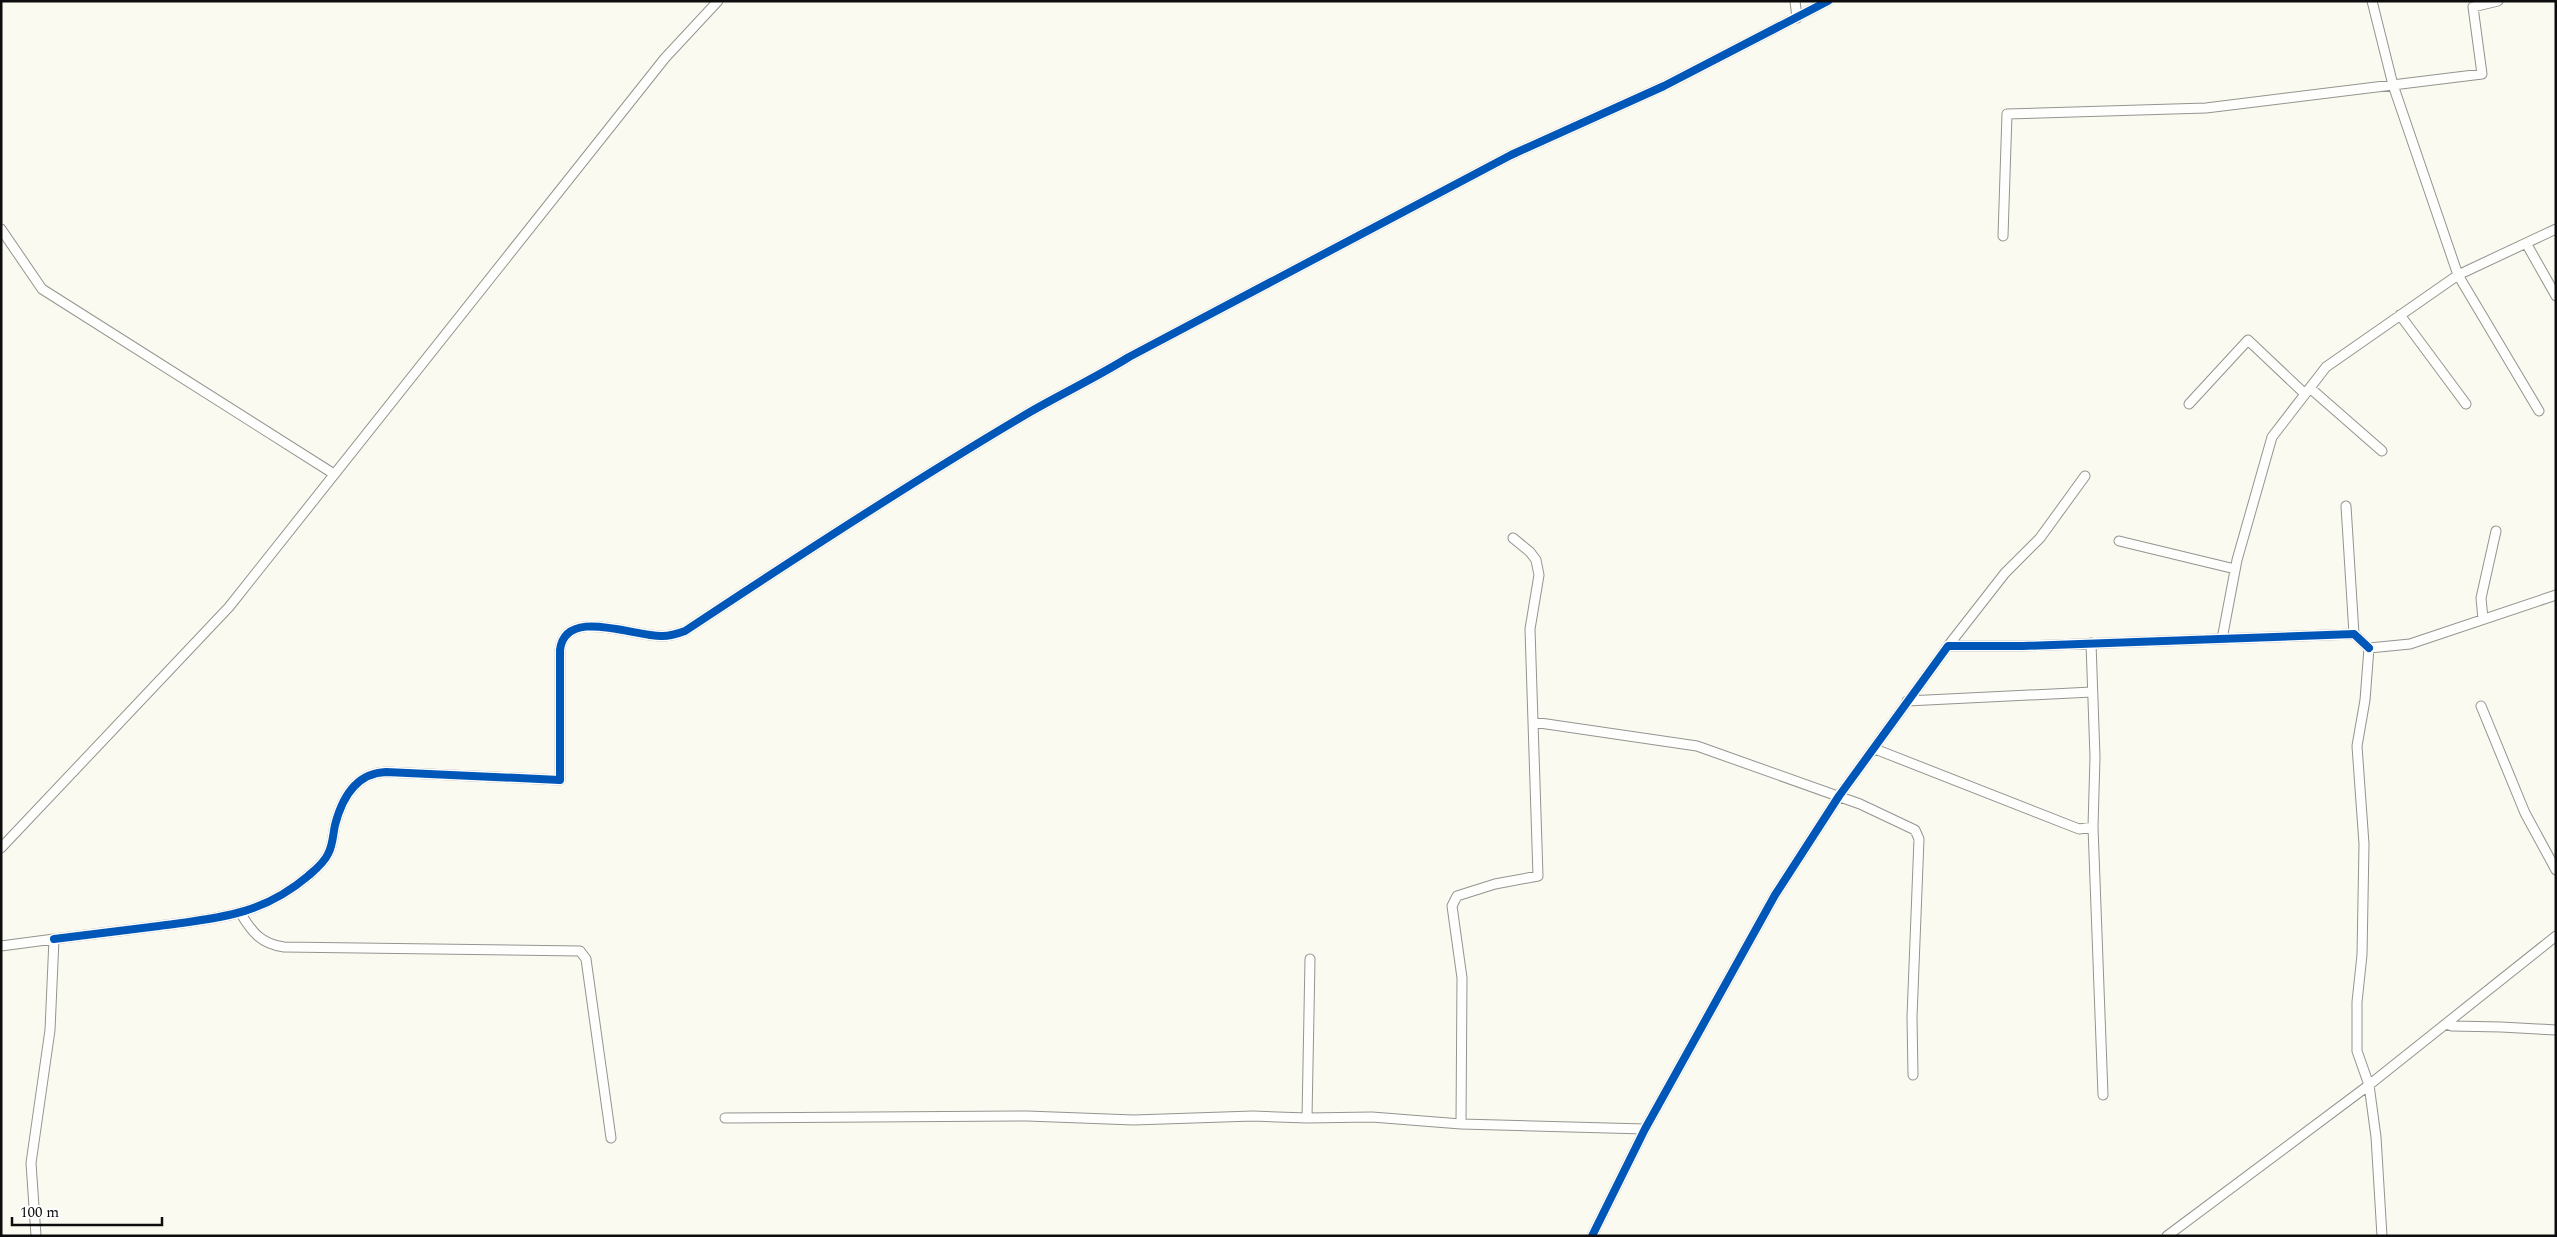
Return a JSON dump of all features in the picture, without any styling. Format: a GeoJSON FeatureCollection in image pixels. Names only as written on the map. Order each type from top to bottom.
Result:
{"type":"FeatureCollection","features":[{"type":"Feature","properties":{"kind":"street"},"geometry":{"type":"LineString","coordinates":[[1,848],[228,607],[664,58],[718,1]]}},
{"type":"Feature","properties":{"kind":"street"},"geometry":{"type":"LineString","coordinates":[[1795,1],[1797,18]]}},
{"type":"Feature","properties":{"kind":"street"},"geometry":{"type":"LineString","coordinates":[[1,946],[241,914],[270,902],[306,878],[322,863],[330,849],[337,819],[350,791],[359,780],[371,774],[386,772],[560,780],[560,650],[564,636],[572,629],[582,626],[663,636],[684,631],[924,478],[1031,412],[1092,380],[1129,356],[1512,155],[1664,86],[1828,1]]}},
{"type":"Feature","properties":{"kind":"street"},"geometry":{"type":"LineString","coordinates":[[2372,1],[2393,84],[2458,275],[2539,411]]}},
{"type":"Feature","properties":{"kind":"street"},"geometry":{"type":"LineString","coordinates":[[2003,236],[2008,114],[2206,108],[2482,74],[2473,7],[2498,1]]}},
{"type":"Feature","properties":{"kind":"street"},"geometry":{"type":"LineString","coordinates":[[1,229],[42,289],[334,474]]}},
{"type":"Feature","properties":{"kind":"street"},"geometry":{"type":"LineString","coordinates":[[2222,639],[2235,569],[2272,437],[2326,367],[2458,275],[2556,229]]}},
{"type":"Feature","properties":{"kind":"street"},"geometry":{"type":"LineString","coordinates":[[2526,243],[2556,296]]}},
{"type":"Feature","properties":{"kind":"street"},"geometry":{"type":"LineString","coordinates":[[2400,315],[2466,404]]}},
{"type":"Feature","properties":{"kind":"street"},"geometry":{"type":"LineString","coordinates":[[2189,404],[2248,340],[2382,451]]}},
{"type":"Feature","properties":{"kind":"street"},"geometry":{"type":"LineString","coordinates":[[1592,1236],[1645,1129],[1775,895],[1839,796],[1948,646],[2005,573],[2040,538],[2084,476]]}},
{"type":"Feature","properties":{"kind":"street"},"geometry":{"type":"LineString","coordinates":[[2346,506],[2354,634],[2369,648],[2410,644],[2556,595]]}},
{"type":"Feature","properties":{"kind":"street"},"geometry":{"type":"LineString","coordinates":[[2483,619],[2481,598],[2496,531]]}},
{"type":"Feature","properties":{"kind":"street"},"geometry":{"type":"LineString","coordinates":[[1461,1124],[1462,978],[1452,906],[1457,896],[1495,884],[1538,876],[1532,750],[1534,722],[1530,629],[1539,575],[1536,560],[1530,552],[1512,538]]}},
{"type":"Feature","properties":{"kind":"street"},"geometry":{"type":"LineString","coordinates":[[2119,541],[2235,569]]}},
{"type":"Feature","properties":{"kind":"street"},"geometry":{"type":"LineString","coordinates":[[1948,646],[2354,634]]}},
{"type":"Feature","properties":{"kind":"street"},"geometry":{"type":"LineString","coordinates":[[2091,643],[2095,757],[2093,827],[2103,1095]]}},
{"type":"Feature","properties":{"kind":"street"},"geometry":{"type":"LineString","coordinates":[[2369,648],[2365,700],[2357,746],[2364,844],[2362,955],[2357,1002],[2357,1051],[2369,1085],[2376,1137],[2382,1236]]}},
{"type":"Feature","properties":{"kind":"street"},"geometry":{"type":"LineString","coordinates":[[1907,701],[2092,692]]}},
{"type":"Feature","properties":{"kind":"street"},"geometry":{"type":"LineString","coordinates":[[2481,706],[2525,813],[2556,870]]}},
{"type":"Feature","properties":{"kind":"street"},"geometry":{"type":"LineString","coordinates":[[1534,722],[1697,746],[1839,796],[1912,828],[1918,836],[1912,1017],[1913,1075]]}},
{"type":"Feature","properties":{"kind":"street"},"geometry":{"type":"LineString","coordinates":[[1874,749],[2079,829],[2093,827]]}},
{"type":"Feature","properties":{"kind":"street"},"geometry":{"type":"LineString","coordinates":[[241,914],[258,938],[270,945],[284,947],[580,951],[586,958],[611,1138]]}},
{"type":"Feature","properties":{"kind":"street"},"geometry":{"type":"LineString","coordinates":[[2167,1236],[2369,1085],[2556,936]]}},
{"type":"Feature","properties":{"kind":"street"},"geometry":{"type":"LineString","coordinates":[[36,1236],[31,1163],[50,1030],[54,939]]}},
{"type":"Feature","properties":{"kind":"street"},"geometry":{"type":"LineString","coordinates":[[1306,1118],[1310,959]]}},
{"type":"Feature","properties":{"kind":"street"},"geometry":{"type":"LineString","coordinates":[[2446,1024],[2452,1026],[2556,1030]]}},
{"type":"Feature","properties":{"kind":"street"},"geometry":{"type":"LineString","coordinates":[[725,1118],[1018,1116],[1134,1120],[1252,1116],[1306,1118],[1372,1117],[1461,1124],[1645,1129]]}},
{"type":"Feature","properties":{"kind":"cycle path"},"geometry":{"type":"LineString","coordinates":[[54,939],[219,917],[238,913],[273,900],[308,876],[324,860],[331,847],[335,825],[346,797],[359,782],[375,773],[560,780],[560,650],[565,637],[574,629],[587,626],[603,627],[662,636],[674,635],[685,631],[899,492],[1030,412],[1129,357],[1511,155],[1664,86],[1828,1]]}},
{"type":"Feature","properties":{"kind":"cycle path"},"geometry":{"type":"LineString","coordinates":[[1592,1236],[1645,1129],[1775,895],[1839,796],[1948,646],[2023,646],[2354,634],[2369,648]]}}]}
